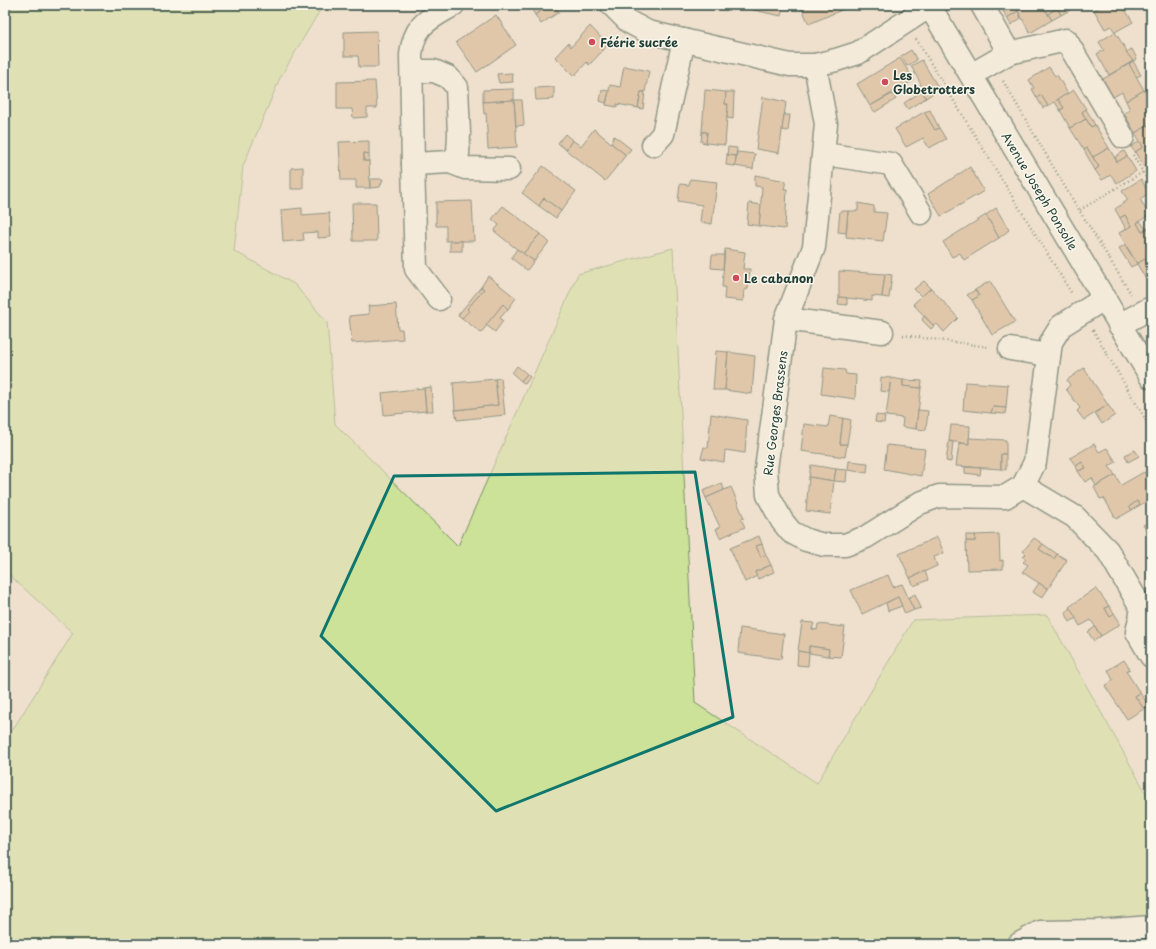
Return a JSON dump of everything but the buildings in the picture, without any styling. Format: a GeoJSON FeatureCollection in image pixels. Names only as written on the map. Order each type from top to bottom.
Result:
{"type":"FeatureCollection","features":[{"type":"Feature","properties":{"kind":"street"},"geometry":{"type":"LineString","coordinates":[[439,299],[416,269],[413,164],[413,41],[418,31],[426,21],[452,5]]}},
{"type":"Feature","properties":{"kind":"street"},"geometry":{"type":"LineString","coordinates":[[612,5],[629,22],[648,32],[790,65],[815,65],[858,53],[930,6]]}},
{"type":"Feature","properties":{"kind":"street"},"geometry":{"type":"LineString","coordinates":[[982,5],[1001,58]]}},
{"type":"Feature","properties":{"kind":"street","name":"Avenue Joseph Ponsolle"},"geometry":{"type":"LineString","coordinates":[[930,6],[1151,377]]}},
{"type":"Feature","properties":{"kind":"street"},"geometry":{"type":"LineString","coordinates":[[653,145],[663,134],[684,40]]}},
{"type":"Feature","properties":{"kind":"street"},"geometry":{"type":"LineString","coordinates":[[971,75],[1001,58],[1066,40],[1123,138]]}},
{"type":"Feature","properties":{"kind":"street","name":"Rue Georges Brassens"},"geometry":{"type":"LineString","coordinates":[[815,65],[826,124],[814,246],[786,320],[766,469],[768,495],[782,521],[792,532],[806,540],[824,545],[845,545],[866,537],[920,503],[939,496],[1004,497],[1023,486]]}},
{"type":"Feature","properties":{"kind":"street"},"geometry":{"type":"LineString","coordinates":[[412,71],[434,71],[448,77],[457,87],[459,134],[458,154],[450,162]]}},
{"type":"Feature","properties":{"kind":"street"},"geometry":{"type":"LineString","coordinates":[[824,154],[891,164],[921,213]]}},
{"type":"Feature","properties":{"kind":"street"},"geometry":{"type":"LineString","coordinates":[[413,164],[450,162],[465,168],[509,169]]}},
{"type":"Feature","properties":{"kind":"street"},"geometry":{"type":"LineString","coordinates":[[1105,298],[1061,326],[1051,342],[1035,462],[1023,486],[1075,517],[1108,551],[1147,610],[1137,632],[1151,656]]}},
{"type":"Feature","properties":{"kind":"street"},"geometry":{"type":"LineString","coordinates":[[1119,325],[1147,310]]}},
{"type":"Feature","properties":{"kind":"street"},"geometry":{"type":"LineString","coordinates":[[786,320],[882,332]]}},
{"type":"Feature","properties":{"kind":"street"},"geometry":{"type":"LineString","coordinates":[[1010,349],[1049,355]]}},
{"type":"Feature","properties":{"kind":"street"},"geometry":{"type":"LineString","coordinates":[[1019,944],[1040,932],[1098,931],[1151,927]]}},
{"type":"Feature","properties":{"kind":"path"},"geometry":{"type":"LineString","coordinates":[[906,23],[1083,312],[1151,429]]}},
{"type":"Feature","properties":{"kind":"path"},"geometry":{"type":"LineString","coordinates":[[1001,58],[1080,210],[1147,310]]}},
{"type":"Feature","properties":{"kind":"path"},"geometry":{"type":"LineString","coordinates":[[1123,138],[1151,186]]}},
{"type":"Feature","properties":{"kind":"path"},"geometry":{"type":"LineString","coordinates":[[1080,210],[1143,172]]}},
{"type":"Feature","properties":{"kind":"path"},"geometry":{"type":"LineString","coordinates":[[882,332],[1010,349]]}},
{"type":"Feature","properties":{"kind":"highlighted area"},"geometry":{"type":"Polygon","coordinates":[[[695,472],[733,717],[496,811],[321,636],[394,476],[695,472]]]}},
{"type":"Feature","properties":{"kind":"green space"},"geometry":{"type":"Polygon","coordinates":[[[5,5],[323,5],[280,78],[243,166],[234,251],[294,284],[327,322],[335,424],[458,546],[578,274],[673,248],[695,703],[817,783],[913,620],[1047,615],[1151,802],[1151,944],[5,944],[5,742],[73,633],[5,571],[5,5]]]}},
{"type":"Feature","properties":{"kind":"place","name":"Féérie sucrée"},"geometry":{"type":"Point","coordinates":[592,42]}},
{"type":"Feature","properties":{"kind":"place","name":"Les Globetrotters"},"geometry":{"type":"Point","coordinates":[885,82]}},
{"type":"Feature","properties":{"kind":"place","name":"Le cabanon"},"geometry":{"type":"Point","coordinates":[736,278]}}]}
